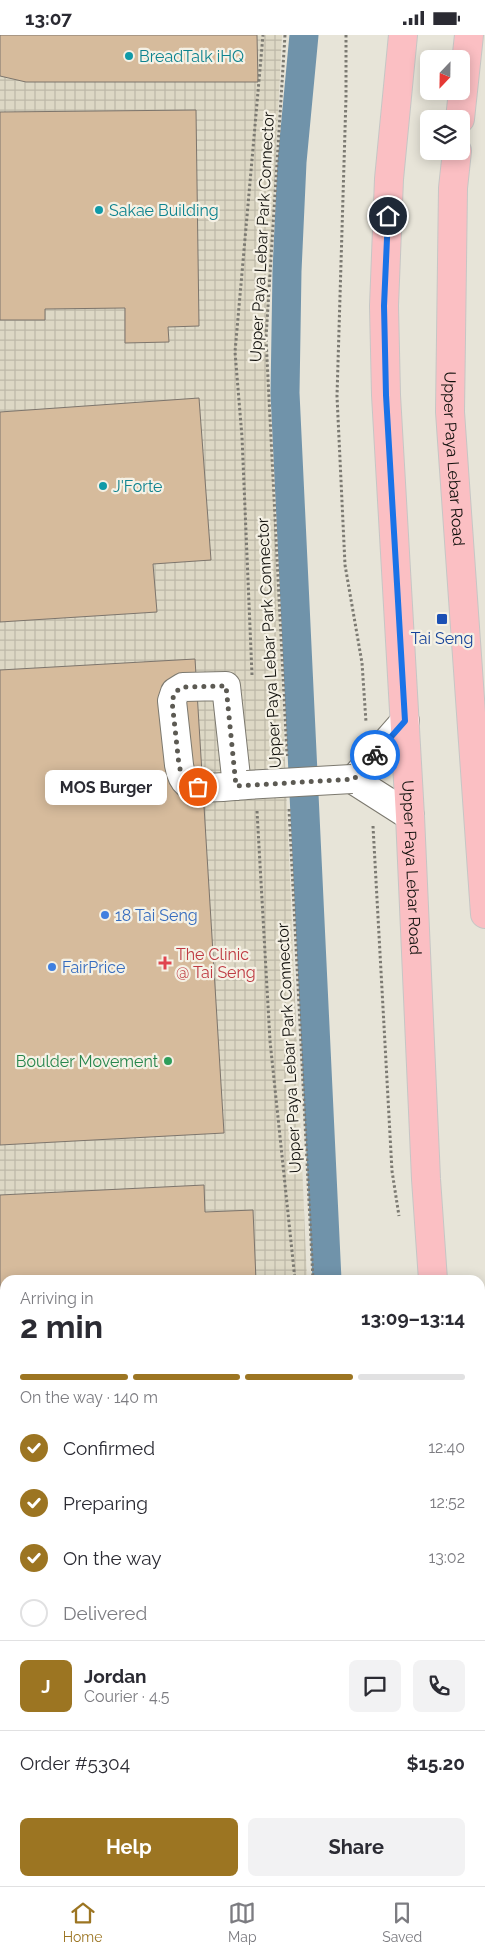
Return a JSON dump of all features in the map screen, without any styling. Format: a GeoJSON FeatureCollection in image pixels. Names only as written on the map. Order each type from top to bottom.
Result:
{"type":"FeatureCollection","features":[{"type":"Feature","properties":{"kind":"main road","name":"Upper Paya Lebar Road"},"geometry":{"type":"LineString","coordinates":[[402,35],[389,179],[384,306],[386,395],[405,721],[426,1179],[433,1275]]}},
{"type":"Feature","properties":{"kind":"main road"},"geometry":{"type":"LineString","coordinates":[[461,110],[469,35]]}},
{"type":"Feature","properties":{"kind":"main road","name":"Upper Paya Lebar Road"},"geometry":{"type":"LineString","coordinates":[[456,160],[453,188],[450,412],[485,914]]}},
{"type":"Feature","properties":{"kind":"lane"},"geometry":{"type":"LineString","coordinates":[[247,793],[362,778],[405,721]]}},
{"type":"Feature","properties":{"kind":"lane"},"geometry":{"type":"LineString","coordinates":[[362,778],[410,816]]}},
{"type":"Feature","properties":{"kind":"path"},"geometry":{"type":"LineString","coordinates":[[252,676],[242,437],[235,352],[263,35]]}},
{"type":"Feature","properties":{"kind":"path","name":"Upper Paya Lebar Park Connector"},"geometry":{"type":"LineString","coordinates":[[286,35],[266,338],[287,765]]}},
{"type":"Feature","properties":{"kind":"path"},"geometry":{"type":"LineString","coordinates":[[346,35],[346,97],[337,396],[345,565],[362,663],[362,778],[392,1171],[400,1225]]}},
{"type":"Feature","properties":{"kind":"path"},"geometry":{"type":"LineString","coordinates":[[247,793],[293,1275]]}},
{"type":"Feature","properties":{"kind":"path","name":"Upper Paya Lebar Park Connector"},"geometry":{"type":"LineString","coordinates":[[289,804],[313,1275]]}},
{"type":"Feature","properties":{"kind":"shaded area"},"geometry":{"type":"Polygon","coordinates":[[[0,35],[282,35],[267,337],[307,1275],[0,1275],[0,35]]]}},
{"type":"Feature","properties":{"kind":"building","name":"BreadTalk iHQ"},"geometry":{"type":"Polygon","coordinates":[[[0,35],[257,35],[258,82],[26,82],[0,76],[0,35]]]}},
{"type":"Feature","properties":{"kind":"building","name":"Sakae Building"},"geometry":{"type":"Polygon","coordinates":[[[196,110],[199,326],[168,327],[169,342],[125,343],[125,308],[45,309],[45,320],[0,320],[0,112],[196,110]]]}},
{"type":"Feature","properties":{"kind":"building","name":"J'Forte"},"geometry":{"type":"Polygon","coordinates":[[[199,398],[211,560],[153,564],[157,612],[0,622],[0,412],[199,398]]]}},
{"type":"Feature","properties":{"kind":"building","name":"18 Tai Seng"},"geometry":{"type":"Polygon","coordinates":[[[195,659],[224,1133],[0,1145],[0,670],[195,659]]]}},
{"type":"Feature","properties":{"kind":"building"},"geometry":{"type":"Polygon","coordinates":[[[204,1185],[205,1212],[253,1210],[256,1275],[0,1275],[0,1195],[204,1185]]]}},
{"type":"Feature","properties":{"kind":"waterway"},"geometry":{"type":"LineString","coordinates":[[304,35],[292,162],[287,271],[285,393],[327,1275]]}},
{"type":"Feature","properties":{"kind":"way so far"},"geometry":{"type":"LineString","coordinates":[[198,787],[187,784],[181,774],[179,765],[172,701],[175,692],[183,687],[226,686],[236,786],[354,779],[375,755]]}},
{"type":"Feature","properties":{"kind":"place","name":"BreadTalk iHQ"},"geometry":{"type":"Point","coordinates":[129,56]}},
{"type":"Feature","properties":{"kind":"place","name":"Sakae Building"},"geometry":{"type":"Point","coordinates":[99,210]}},
{"type":"Feature","properties":{"kind":"place","name":"J'Forte"},"geometry":{"type":"Point","coordinates":[103,486]}},
{"type":"Feature","properties":{"kind":"place","name":"Tai Seng"},"geometry":{"type":"Point","coordinates":[442,619]}},
{"type":"Feature","properties":{"kind":"place","name":"MOS Burger"},"geometry":{"type":"Point","coordinates":[198,787]}},
{"type":"Feature","properties":{"kind":"place","name":"18 Tai Seng"},"geometry":{"type":"Point","coordinates":[105,915]}},
{"type":"Feature","properties":{"kind":"place","name":"The Clinic @ Tai Seng"},"geometry":{"type":"Point","coordinates":[165,963]}},
{"type":"Feature","properties":{"kind":"place","name":"FairPrice"},"geometry":{"type":"Point","coordinates":[52,967]}},
{"type":"Feature","properties":{"kind":"place","name":"Boulder Movement"},"geometry":{"type":"Point","coordinates":[168,1061]}},
{"type":"Feature","properties":{"kind":"route"},"geometry":{"type":"LineString","coordinates":[[375,755],[405,721],[386,395],[384,306],[388,216]]}}]}
